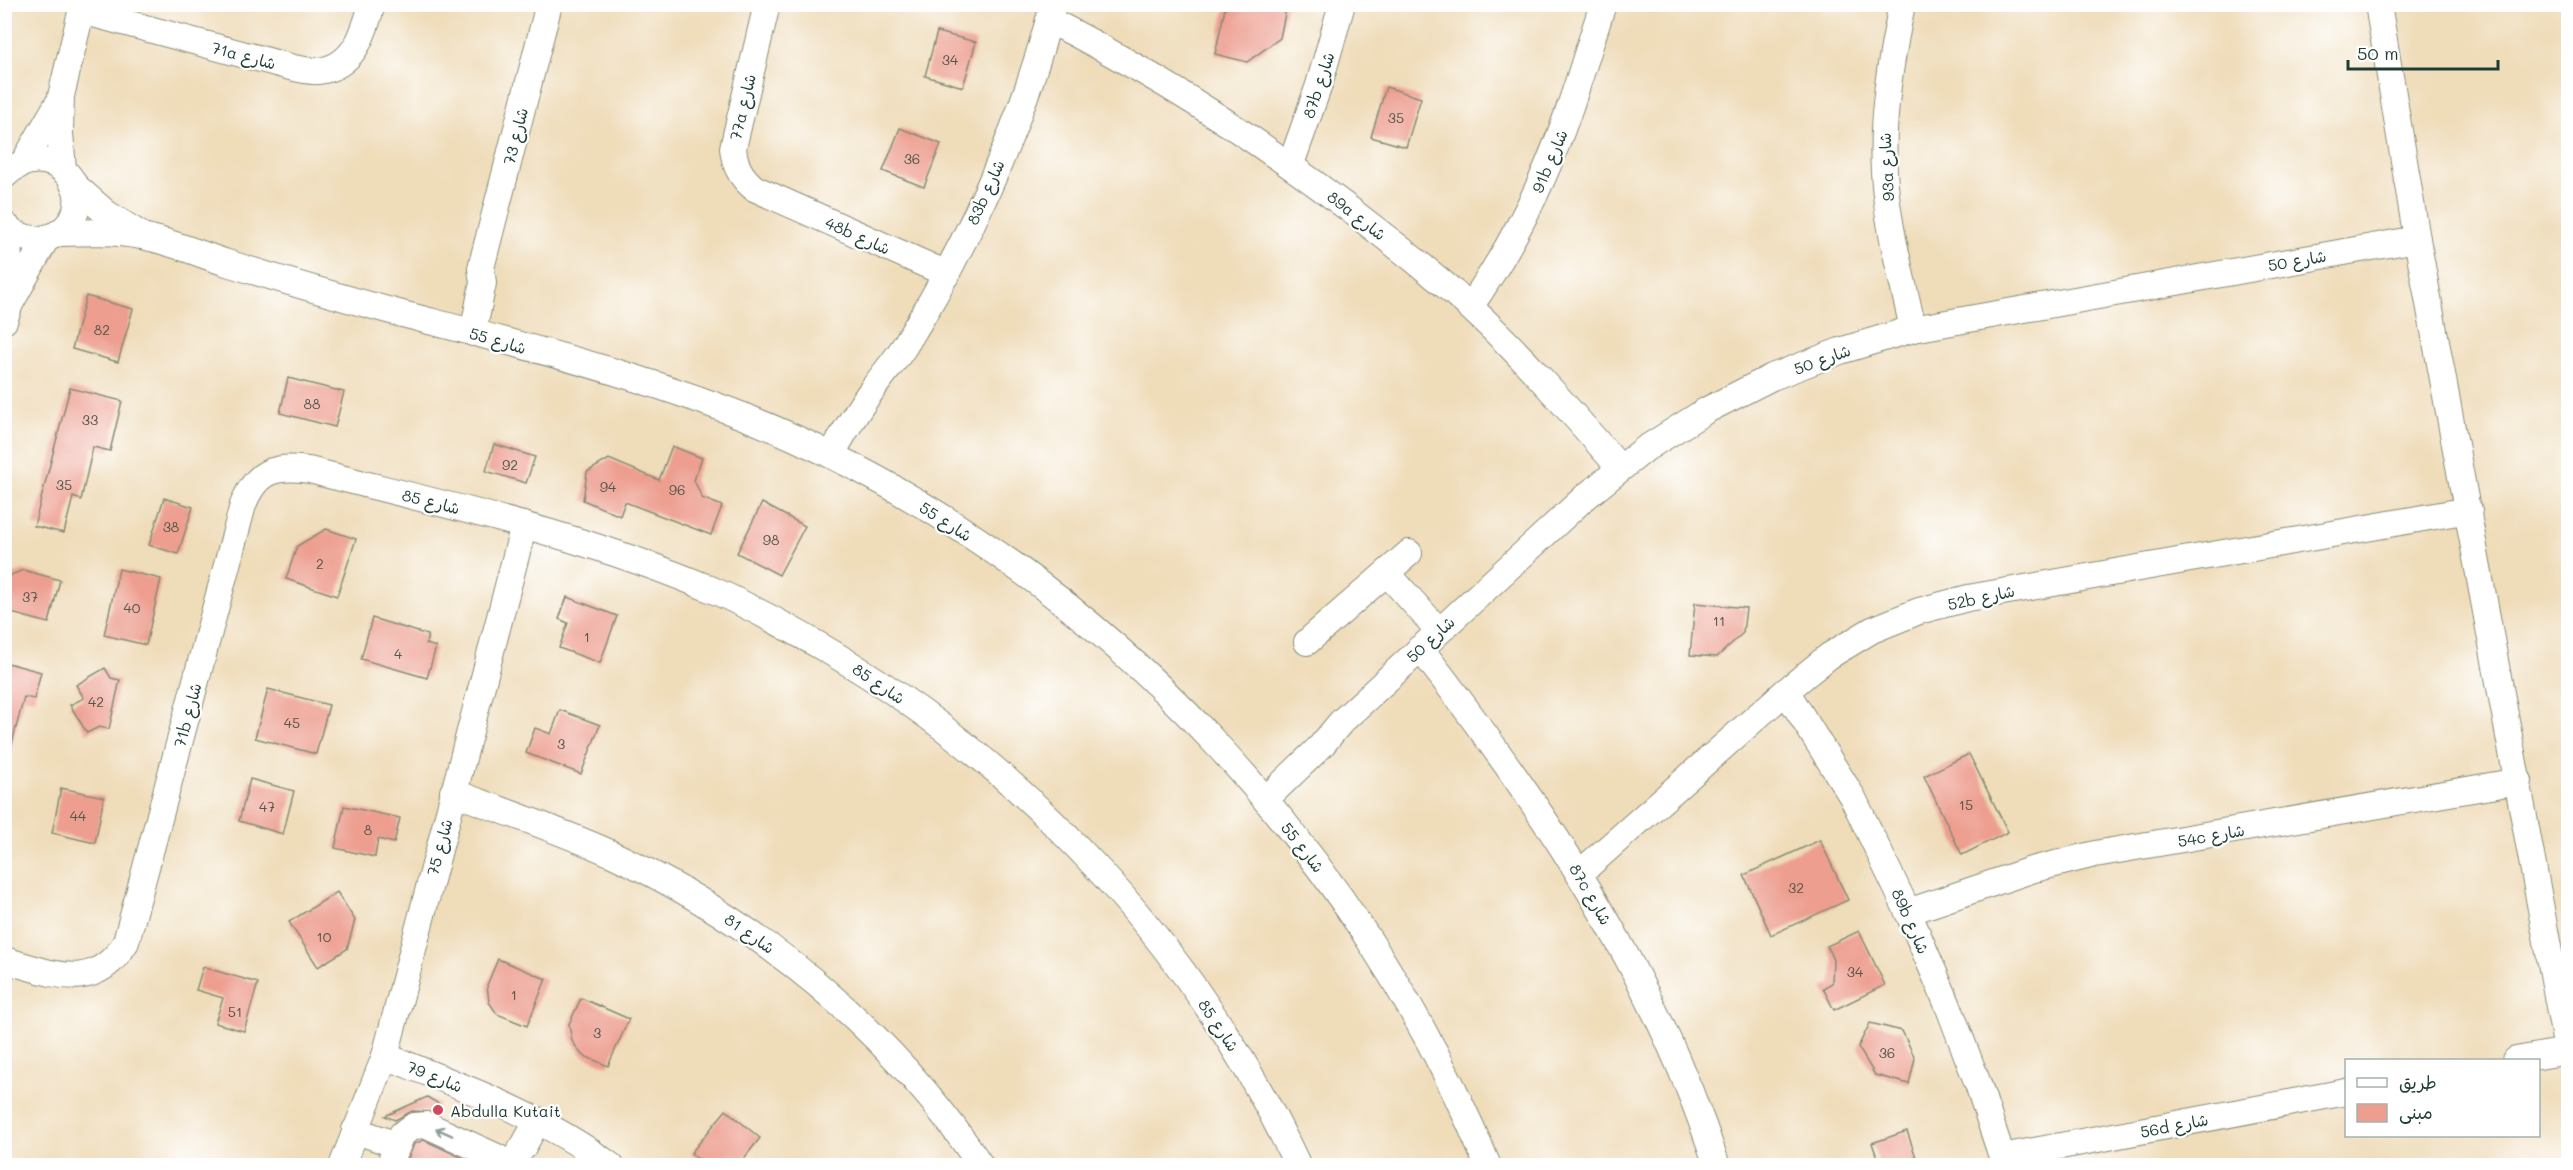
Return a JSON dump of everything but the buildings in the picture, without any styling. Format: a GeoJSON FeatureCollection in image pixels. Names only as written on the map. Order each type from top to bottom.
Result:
{"type":"FeatureCollection","features":[{"type":"Feature","properties":{"kind":"street","name":"71a شارع"},"geometry":{"type":"LineString","coordinates":[[82,8],[294,68],[317,71],[340,64],[357,48],[372,4]]}},
{"type":"Feature","properties":{"kind":"street","name":"شارع 73"},"geometry":{"type":"LineString","coordinates":[[466,331],[472,283],[481,268],[549,4]]}},
{"type":"Feature","properties":{"kind":"street","name":"77a شارع"},"geometry":{"type":"LineString","coordinates":[[767,4],[733,148],[735,164],[742,178],[754,188],[768,195]]}},
{"type":"Feature","properties":{"kind":"street","name":"87b شارع"},"geometry":{"type":"LineString","coordinates":[[1291,164],[1319,85],[1342,4]]}},
{"type":"Feature","properties":{"kind":"street","name":"91b شارع"},"geometry":{"type":"LineString","coordinates":[[1470,307],[1499,264],[1542,179],[1561,134],[1603,4]]}},
{"type":"Feature","properties":{"kind":"street","name":"93a شارع"},"geometry":{"type":"LineString","coordinates":[[1902,4],[1887,89],[1884,173],[1889,215],[1913,329]]}},
{"type":"Feature","properties":{"kind":"street"},"geometry":{"type":"LineString","coordinates":[[2378,4],[2417,239],[2568,1053],[2523,1059]]}},
{"type":"Feature","properties":{"kind":"street"},"geometry":{"type":"LineString","coordinates":[[7,313],[53,236],[69,223],[75,210],[77,197],[68,176],[60,133],[61,96],[82,8]]}},
{"type":"Feature","properties":{"kind":"street","name":"89a شارع"},"geometry":{"type":"LineString","coordinates":[[1051,12],[1291,164],[1470,307],[1522,359],[1619,467]]}},
{"type":"Feature","properties":{"kind":"street","name":"83b شارع"},"geometry":{"type":"LineString","coordinates":[[838,459],[875,407],[891,368],[946,274],[986,192],[1023,100],[1051,12]]}},
{"type":"Feature","properties":{"kind":"street"},"geometry":{"type":"LineString","coordinates":[[12,169],[44,130],[61,96]]}},
{"type":"Feature","properties":{"kind":"street"},"geometry":{"type":"LineString","coordinates":[[12,169],[37,160],[51,162],[68,176]]}},
{"type":"Feature","properties":{"kind":"street","name":"شارع 55"},"geometry":{"type":"LineString","coordinates":[[68,176],[106,213],[143,236]]}},
{"type":"Feature","properties":{"kind":"street","name":"48b شارع"},"geometry":{"type":"LineString","coordinates":[[768,195],[946,274]]}},
{"type":"Feature","properties":{"kind":"street"},"geometry":{"type":"LineString","coordinates":[[6,226],[11,266],[7,313]]}},
{"type":"Feature","properties":{"kind":"street","name":"شارع 55"},"geometry":{"type":"LineString","coordinates":[[6,226],[19,236],[33,240],[53,236],[102,233],[143,236],[313,290],[639,379],[698,399],[838,459],[915,501],[987,548],[1057,599],[1123,654],[1178,706],[1260,793],[1324,873],[1378,951],[1426,1033],[1468,1118],[1488,1166]]}},
{"type":"Feature","properties":{"kind":"street","name":"شارع 50"},"geometry":{"type":"LineString","coordinates":[[1260,793],[1321,746],[1341,722],[1439,630],[1619,467],[1707,410],[1772,377],[1840,351],[1913,329],[2417,239]]}},
{"type":"Feature","properties":{"kind":"street","name":"شارع 85"},"geometry":{"type":"LineString","coordinates":[[274,469],[288,467],[309,470],[524,525],[633,559],[706,587],[791,629],[862,671],[931,718],[996,770],[1058,826],[1115,887],[1177,963],[1233,1045],[1282,1131],[1298,1166]]}},
{"type":"Feature","properties":{"kind":"street","name":"71b شارع"},"geometry":{"type":"LineString","coordinates":[[4,960],[78,977],[93,974],[106,967],[126,942],[243,505],[250,488],[258,479],[274,469]]}},
{"type":"Feature","properties":{"kind":"street","name":"52b شارع"},"geometry":{"type":"LineString","coordinates":[[1580,873],[1786,691],[1838,651],[1872,630],[1919,611],[1968,598],[2469,510]]}},
{"type":"Feature","properties":{"kind":"street","name":"شارع 75"},"geometry":{"type":"LineString","coordinates":[[342,1166],[385,1056],[524,525]]}},
{"type":"Feature","properties":{"kind":"street"},"geometry":{"type":"LineString","coordinates":[[1307,642],[1409,553]]}},
{"type":"Feature","properties":{"kind":"street"},"geometry":{"type":"LineString","coordinates":[[1387,573],[1439,630]]}},
{"type":"Feature","properties":{"kind":"street","name":"87c شارع"},"geometry":{"type":"LineString","coordinates":[[1420,648],[1490,740],[1580,873],[1656,1014],[1688,1087],[1717,1166]]}},
{"type":"Feature","properties":{"kind":"street","name":"89b شارع"},"geometry":{"type":"LineString","coordinates":[[1786,691],[1853,798],[1908,912],[1949,1008],[2004,1161]]}},
{"type":"Feature","properties":{"kind":"street","name":"54c شارع"},"geometry":{"type":"LineString","coordinates":[[1908,912],[2010,876],[2095,854],[2519,782]]}},
{"type":"Feature","properties":{"kind":"street","name":"شارع 81"},"geometry":{"type":"LineString","coordinates":[[453,792],[609,852],[681,889],[743,927],[801,970],[856,1017],[907,1069],[962,1137],[981,1166]]}},
{"type":"Feature","properties":{"kind":"street","name":"شارع 79"},"geometry":{"type":"LineString","coordinates":[[385,1056],[538,1120],[611,1166]]}},
{"type":"Feature","properties":{"kind":"street","name":"56d شارع"},"geometry":{"type":"LineString","coordinates":[[2004,1161],[2345,1092]]}},
{"type":"Feature","properties":{"kind":"street"},"geometry":{"type":"LineString","coordinates":[[355,1130],[392,1155],[402,1134],[414,1126],[427,1125],[497,1156],[507,1166],[523,1147],[538,1120]]}},
{"type":"Feature","properties":{"kind":"place","name":"Abdulla Kutait"},"geometry":{"type":"Point","coordinates":[438,1110]}}]}
